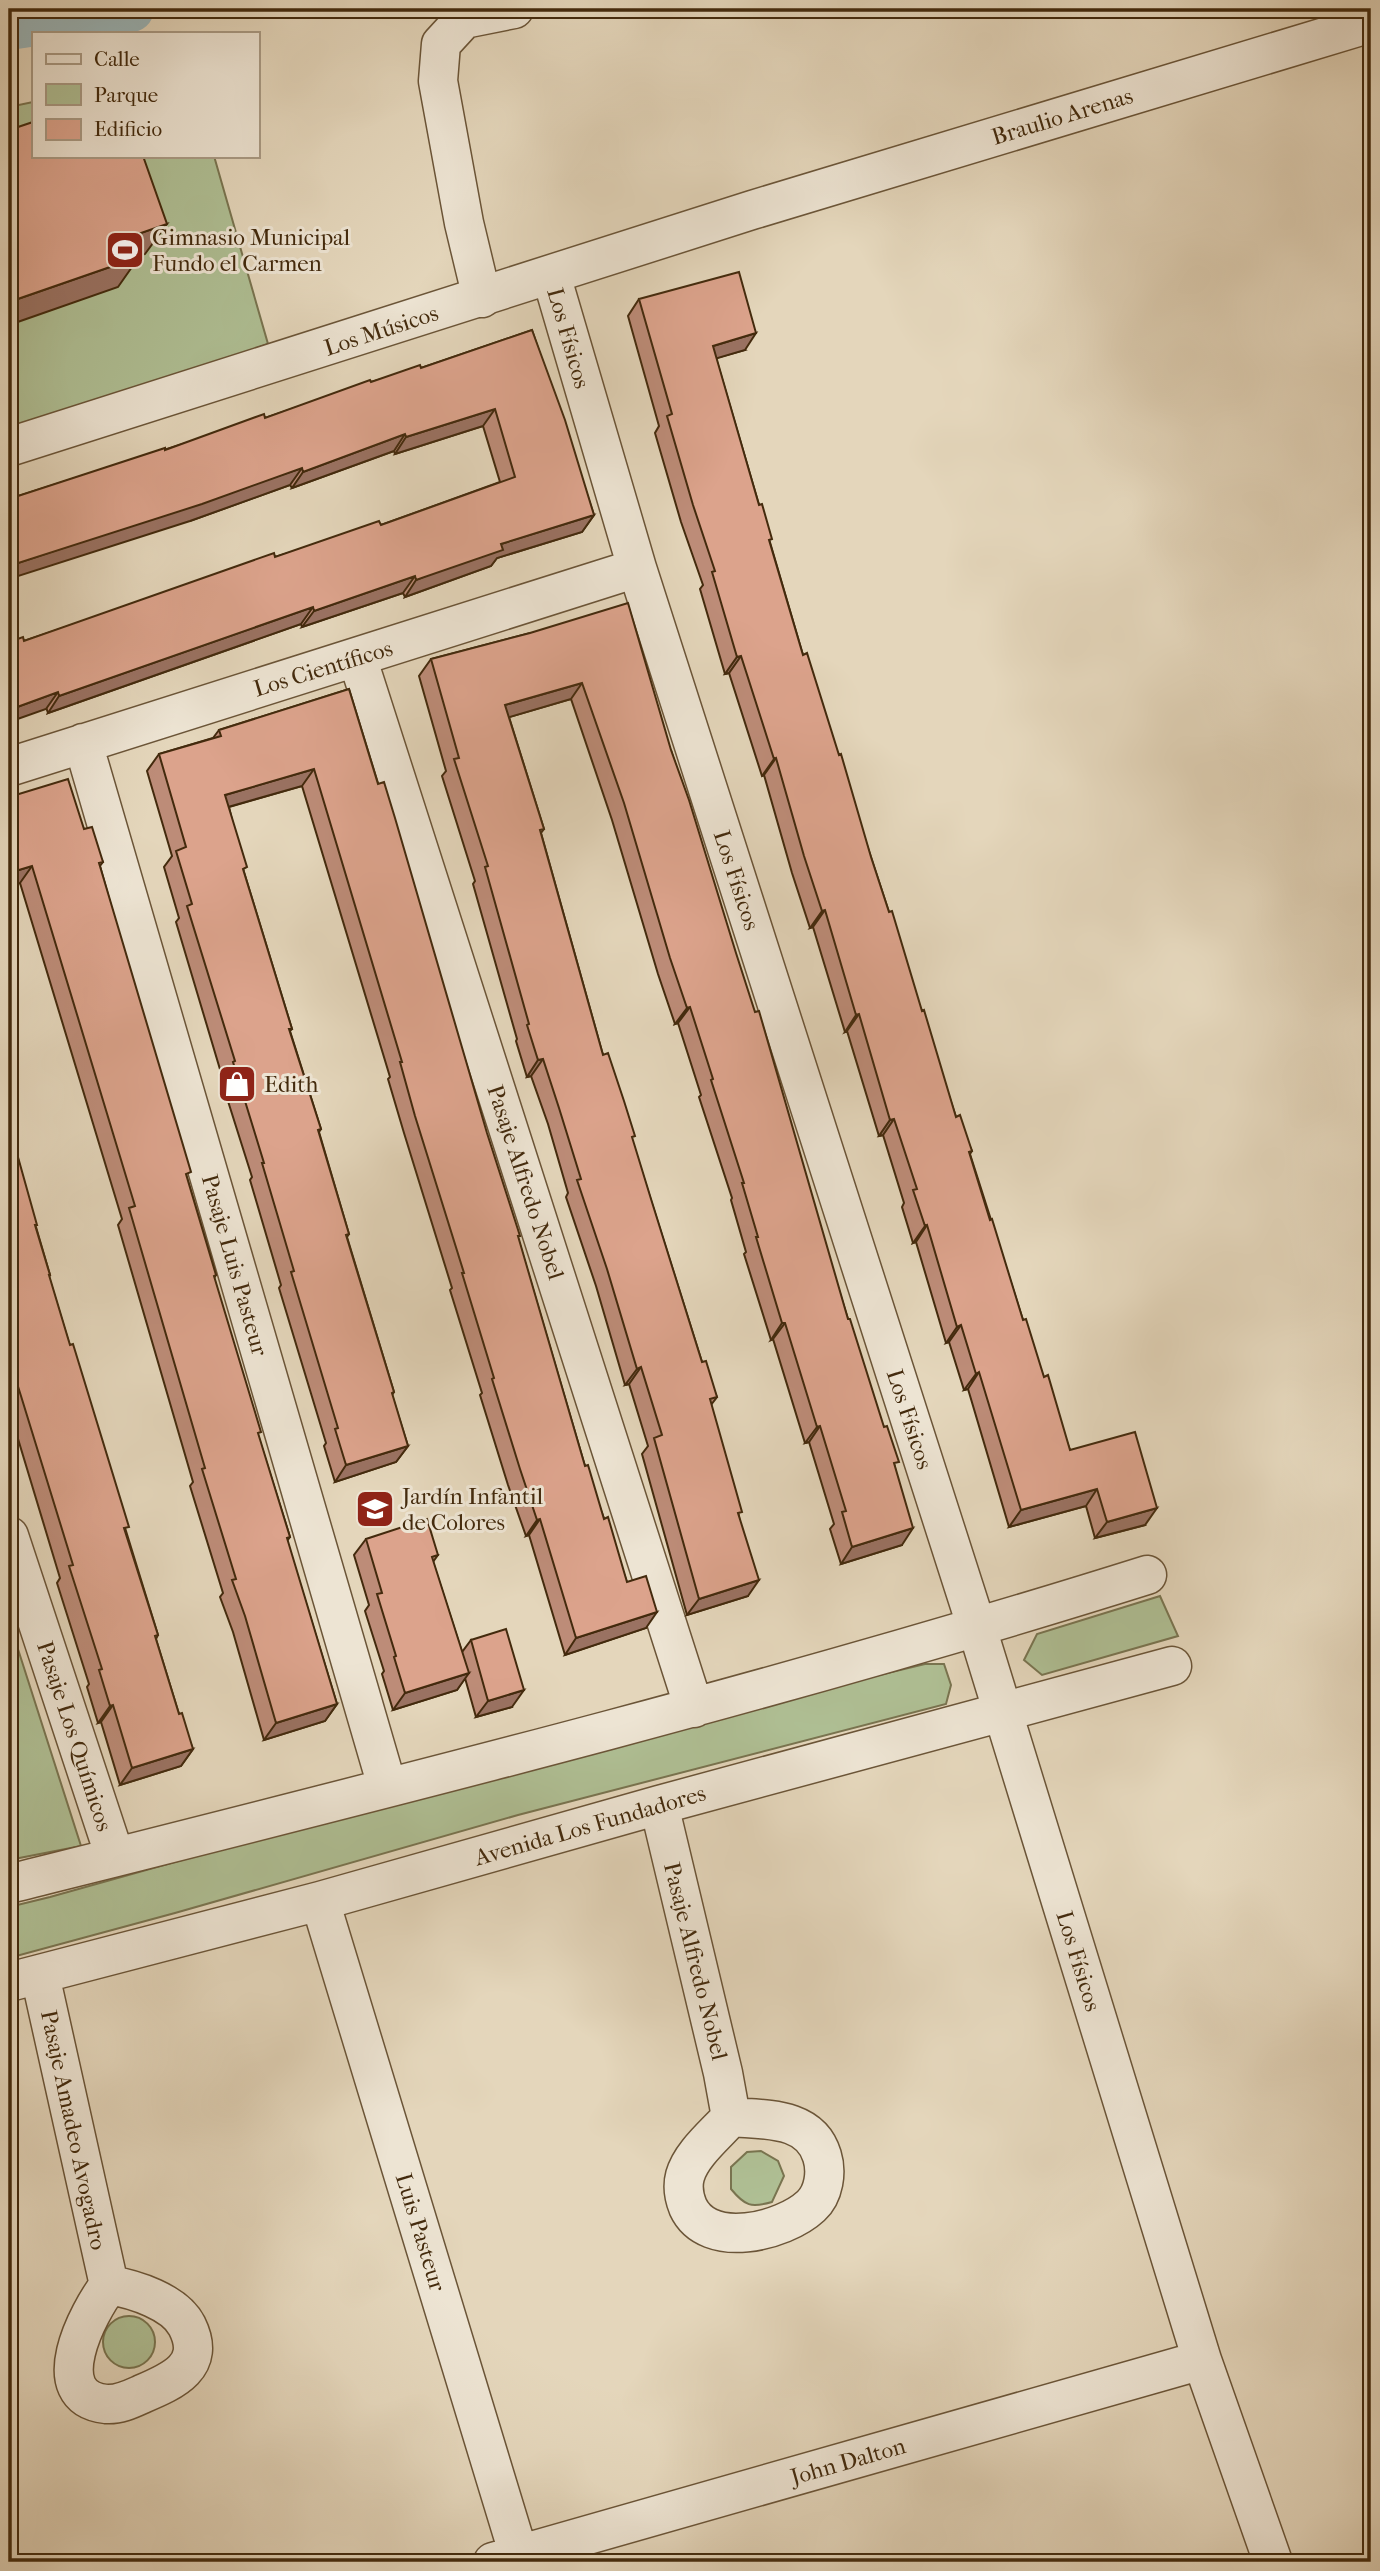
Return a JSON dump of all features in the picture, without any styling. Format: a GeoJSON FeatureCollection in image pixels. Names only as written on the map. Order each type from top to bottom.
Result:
{"type":"FeatureCollection","features":[{"type":"Feature","properties":{"kind":"street"},"geometry":{"type":"LineString","coordinates":[[482,298],[464,223],[438,82],[442,44],[464,19],[514,9]]}},
{"type":"Feature","properties":{"kind":"street","name":"Braulio Arenas"},"geometry":{"type":"LineString","coordinates":[[752,210],[1371,23]]}},
{"type":"Feature","properties":{"kind":"street","name":"Los Músicos"},"geometry":{"type":"LineString","coordinates":[[9,447],[752,210]]}},
{"type":"Feature","properties":{"kind":"street","name":"Los Físicos"},"geometry":{"type":"LineString","coordinates":[[551,275],[636,568],[1004,1712],[1202,2360],[1273,2562]]}},
{"type":"Feature","properties":{"kind":"street","name":"Los Científicos"},"geometry":{"type":"LineString","coordinates":[[9,766],[636,568]]}},
{"type":"Feature","properties":{"kind":"street","name":"Pasaje Alfredo Nobel"},"geometry":{"type":"LineString","coordinates":[[357,657],[694,1708]]}},
{"type":"Feature","properties":{"kind":"street","name":"Pasaje Luis Pasteur"},"geometry":{"type":"LineString","coordinates":[[83,743],[387,1786]]}},
{"type":"Feature","properties":{"kind":"street","name":"Pasaje Los Químicos"},"geometry":{"type":"LineString","coordinates":[[9,1536],[115,1857]]}},
{"type":"Feature","properties":{"kind":"street"},"geometry":{"type":"LineString","coordinates":[[9,1884],[694,1708],[977,1628],[1147,1575]]}},
{"type":"Feature","properties":{"kind":"street","name":"Avenida Los Fundadores"},"geometry":{"type":"LineString","coordinates":[[24,1979],[320,1901],[659,1805],[1172,1666]]}},
{"type":"Feature","properties":{"kind":"street","name":"Pasaje Alfredo Nobel"},"geometry":{"type":"LineString","coordinates":[[659,1805],[731,2117]]}},
{"type":"Feature","properties":{"kind":"street","name":"Luis Pasteur"},"geometry":{"type":"LineString","coordinates":[[320,1901],[511,2560]]}},
{"type":"Feature","properties":{"kind":"street","name":"Pasaje Amadeo Avogadro"},"geometry":{"type":"LineString","coordinates":[[24,1979],[109,2286]]}},
{"type":"Feature","properties":{"kind":"street","name":"John Dalton"},"geometry":{"type":"LineString","coordinates":[[511,2560],[1202,2360]]}},
{"type":"Feature","properties":{"kind":"green space"},"geometry":{"type":"Polygon","coordinates":[[[9,9],[199,9],[56,32],[32,32],[32,36],[9,40],[9,9]]]}},
{"type":"Feature","properties":{"kind":"green space","name":"Gimnasio Municipal Fundo el Carmen"},"geometry":{"type":"Polygon","coordinates":[[[32,102],[32,158],[215,158],[268,344],[9,437],[9,107],[32,102]]]}},
{"type":"Feature","properties":{"kind":"green space"},"geometry":{"type":"Polygon","coordinates":[[[1160,1596],[1178,1636],[1042,1675],[1024,1660],[1037,1634],[1160,1596]]]}},
{"type":"Feature","properties":{"kind":"green space"},"geometry":{"type":"Polygon","coordinates":[[[9,1621],[81,1846],[9,1860],[9,1621]]]}},
{"type":"Feature","properties":{"kind":"green space"},"geometry":{"type":"Polygon","coordinates":[[[925,1664],[944,1664],[951,1685],[946,1704],[518,1815],[9,1958],[9,1907],[614,1739],[925,1664]]]}},
{"type":"Feature","properties":{"kind":"green space"},"geometry":{"type":"Polygon","coordinates":[[[761,2151],[778,2161],[784,2176],[772,2202],[753,2205],[740,2199],[731,2189],[731,2167],[747,2152],[761,2151]]]}},
{"type":"Feature","properties":{"kind":"green space"},"geometry":{"type":"Polygon","coordinates":[[[129,2316],[148,2323],[155,2342],[148,2361],[129,2368],[110,2361],[103,2342],[110,2323],[129,2316]]]}},
{"type":"Feature","properties":{"kind":"building","name":"Gimnasio Municipal Fundo el Carmen"},"geometry":{"type":"Polygon","coordinates":[[[32,122],[32,158],[144,158],[167,224],[132,236],[139,257],[9,302],[9,130],[32,122]]]}},
{"type":"Feature","properties":{"kind":"building"},"geometry":{"type":"Polygon","coordinates":[[[739,272],[756,333],[713,346],[759,505],[762,504],[772,539],[769,540],[803,655],[807,653],[839,755],[841,754],[871,857],[889,912],[892,911],[956,1117],[960,1115],[972,1151],[969,1152],[1023,1320],[1026,1319],[1044,1377],[1048,1375],[1070,1450],[1135,1432],[1157,1508],[1107,1522],[1097,1489],[1021,1510],[979,1372],[976,1374],[961,1325],[957,1327],[927,1225],[925,1226],[913,1190],[917,1189],[894,1119],[890,1120],[859,1014],[856,1015],[825,910],[822,911],[804,856],[776,758],[774,759],[741,656],[737,657],[712,572],[715,571],[667,416],[672,414],[639,299],[739,272]]]}},
{"type":"Feature","properties":{"kind":"building"},"geometry":{"type":"Polygon","coordinates":[[[532,330],[565,420],[594,515],[501,544],[503,550],[416,580],[415,576],[314,611],[313,607],[59,696],[58,692],[9,710],[9,642],[23,637],[24,641],[274,553],[275,557],[379,521],[381,525],[515,477],[495,409],[406,437],[405,434],[303,472],[302,468],[202,504],[9,566],[9,496],[12,498],[165,450],[264,414],[265,418],[370,380],[371,382],[420,365],[421,368],[532,330]]]}},
{"type":"Feature","properties":{"kind":"building"},"geometry":{"type":"Polygon","coordinates":[[[628,603],[671,750],[736,953],[755,1012],[759,1011],[848,1319],[884,1427],[887,1426],[899,1462],[894,1463],[913,1528],[852,1547],[842,1512],[846,1511],[785,1323],[782,1323],[756,1237],[744,1183],[711,1080],[713,1079],[690,1007],[687,1008],[670,958],[624,803],[582,683],[505,705],[544,829],[540,830],[603,1055],[608,1053],[702,1362],[706,1361],[717,1397],[710,1399],[742,1512],[738,1513],[759,1580],[699,1599],[654,1438],[662,1435],[641,1367],[637,1369],[577,1180],[581,1179],[543,1059],[538,1060],[527,1025],[529,1024],[485,867],[488,866],[454,759],[459,758],[431,659],[628,603]]]}},
{"type":"Feature","properties":{"kind":"building"},"geometry":{"type":"Polygon","coordinates":[[[349,689],[378,784],[384,782],[395,818],[487,1133],[520,1236],[585,1466],[588,1465],[604,1519],[608,1517],[627,1582],[646,1576],[657,1612],[576,1638],[540,1519],[537,1520],[492,1379],[494,1378],[464,1273],[415,1116],[402,1062],[314,769],[225,795],[247,867],[243,869],[321,1129],[318,1130],[349,1234],[346,1235],[408,1446],[346,1465],[335,1429],[338,1428],[291,1272],[294,1271],[264,1163],[233,1062],[235,1061],[187,906],[192,904],[176,851],[186,847],[159,754],[221,736],[219,730],[349,689]]]}},
{"type":"Feature","properties":{"kind":"building"},"geometry":{"type":"Polygon","coordinates":[[[68,779],[84,829],[92,827],[103,862],[99,863],[191,1172],[186,1174],[261,1432],[258,1433],[290,1537],[287,1538],[337,1704],[276,1723],[232,1580],[236,1579],[202,1469],[205,1468],[129,1208],[135,1206],[32,866],[9,873],[9,797],[68,779]]]}},
{"type":"Feature","properties":{"kind":"building"},"geometry":{"type":"Polygon","coordinates":[[[9,1125],[49,1275],[129,1527],[124,1528],[158,1635],[155,1636],[179,1714],[182,1713],[193,1749],[132,1768],[99,1670],[102,1669],[69,1566],[73,1565],[9,1358],[9,1125]]]}},
{"type":"Feature","properties":{"kind":"building"},"geometry":{"type":"Polygon","coordinates":[[[427,1519],[438,1555],[432,1557],[469,1673],[405,1693],[377,1594],[382,1593],[366,1539],[427,1519]]]}},
{"type":"Feature","properties":{"kind":"building"},"geometry":{"type":"Polygon","coordinates":[[[506,1629],[524,1690],[488,1701],[471,1640],[506,1629]]]}},
{"type":"Feature","properties":{"kind":"waterway"},"geometry":{"type":"LineString","coordinates":[[9,27],[131,9]]}},
{"type":"Feature","properties":{"kind":"place","name":"Gimnasio Municipal Fundo el Carmen"},"geometry":{"type":"Point","coordinates":[125,250]}},
{"type":"Feature","properties":{"kind":"place","name":"Edith"},"geometry":{"type":"Point","coordinates":[237,1084]}},
{"type":"Feature","properties":{"kind":"place","name":"Jardín Infantil de Colores"},"geometry":{"type":"Point","coordinates":[375,1509]}}]}
